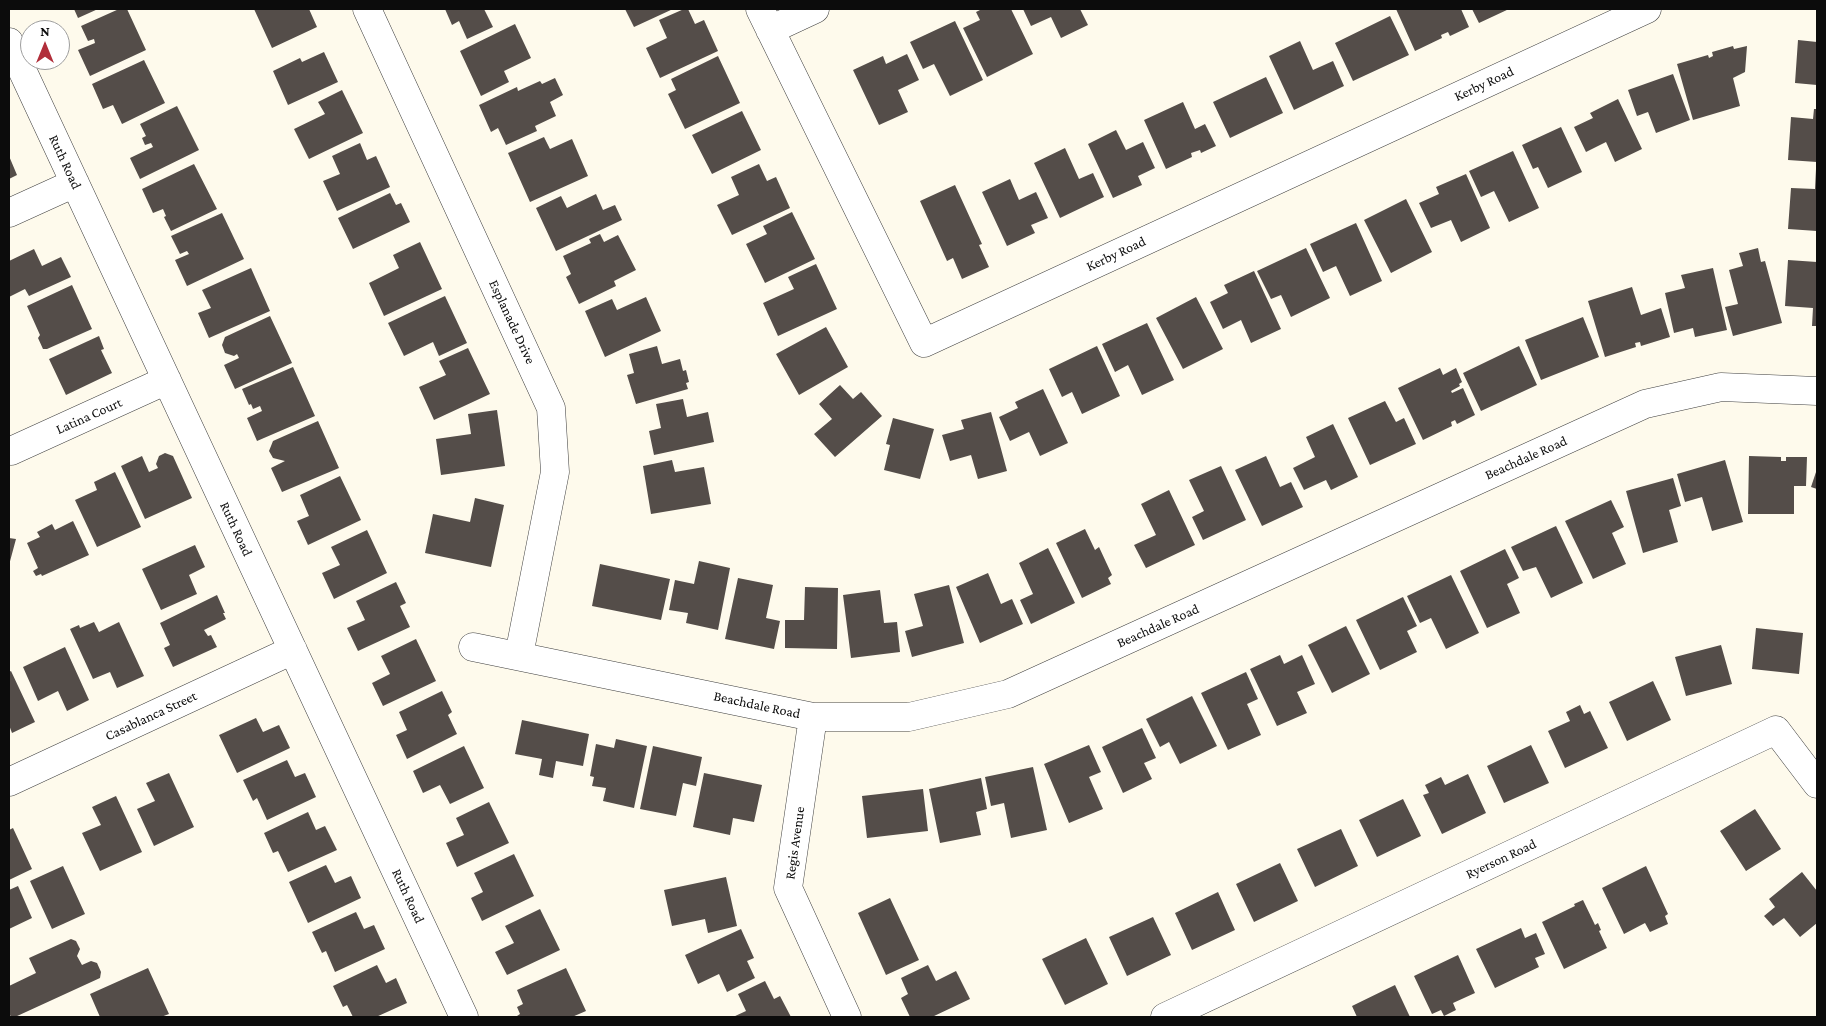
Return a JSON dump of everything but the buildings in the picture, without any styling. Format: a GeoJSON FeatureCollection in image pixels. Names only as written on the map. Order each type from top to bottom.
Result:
{"type":"FeatureCollection","features":[{"type":"Feature","properties":{"kind":"street","name":"Esplanade Drive"},"geometry":{"type":"LineString","coordinates":[[367,9],[552,408],[555,472],[519,655]]}},
{"type":"Feature","properties":{"kind":"street"},"geometry":{"type":"LineString","coordinates":[[765,19],[815,9]]}},
{"type":"Feature","properties":{"kind":"street","name":"Kerby Road"},"geometry":{"type":"LineString","coordinates":[[765,19],[924,343],[1647,9]]}},
{"type":"Feature","properties":{"kind":"street","name":"Ruth Road"},"geometry":{"type":"LineString","coordinates":[[9,42],[464,1017]]}},
{"type":"Feature","properties":{"kind":"street"},"geometry":{"type":"LineString","coordinates":[[9,213],[75,183]]}},
{"type":"Feature","properties":{"kind":"street","name":"Latina Court"},"geometry":{"type":"LineString","coordinates":[[11,451],[167,380]]}},
{"type":"Feature","properties":{"kind":"street","name":"Beachdale Road"},"geometry":{"type":"LineString","coordinates":[[473,646],[813,717],[909,718],[1008,694],[1645,404],[1721,387],[1817,391]]}},
{"type":"Feature","properties":{"kind":"street","name":"Casablanca Street"},"geometry":{"type":"LineString","coordinates":[[9,782],[293,650]]}},
{"type":"Feature","properties":{"kind":"street","name":"Regis Avenue"},"geometry":{"type":"LineString","coordinates":[[813,717],[788,888],[847,1017]]}},
{"type":"Feature","properties":{"kind":"street","name":"Ryerson Road"},"geometry":{"type":"LineString","coordinates":[[1164,1017],[1776,730],[1817,784]]}}]}
